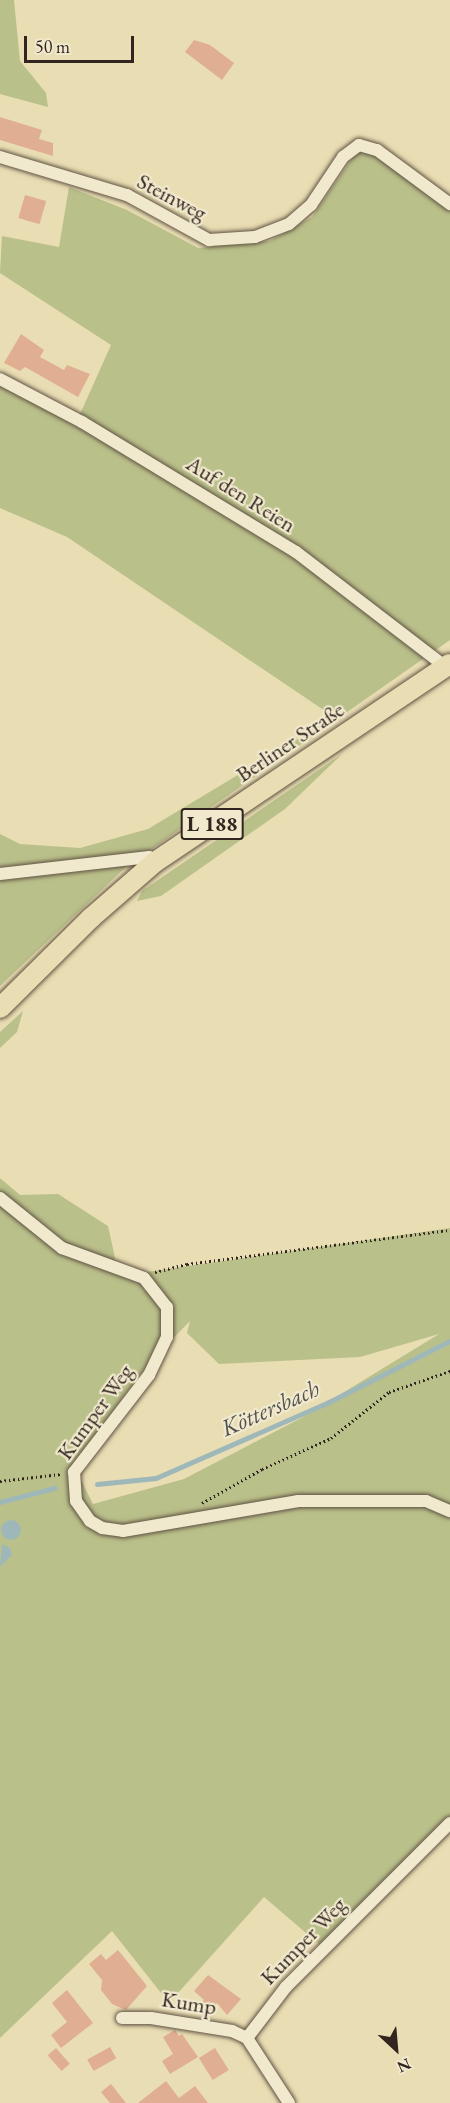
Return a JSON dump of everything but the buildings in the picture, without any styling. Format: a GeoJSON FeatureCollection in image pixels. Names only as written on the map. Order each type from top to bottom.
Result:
{"type":"FeatureCollection","features":[{"type":"Feature","properties":{"kind":"main road","name":"Berliner Straße"},"geometry":{"type":"LineString","coordinates":[[0,1008],[91,918],[155,862],[448,666]]}},
{"type":"Feature","properties":{"kind":"street","name":"Steinweg"},"geometry":{"type":"LineString","coordinates":[[0,157],[127,195],[209,240],[255,237],[289,224],[311,205],[343,157],[359,145],[377,150],[450,204]]}},
{"type":"Feature","properties":{"kind":"street","name":"Auf den Reien"},"geometry":{"type":"LineString","coordinates":[[0,379],[82,422],[296,552],[448,666]]}},
{"type":"Feature","properties":{"kind":"street"},"geometry":{"type":"LineString","coordinates":[[0,874],[149,857],[155,862]]}},
{"type":"Feature","properties":{"kind":"street"},"geometry":{"type":"LineString","coordinates":[[0,1198],[62,1248],[144,1278]]}},
{"type":"Feature","properties":{"kind":"street","name":"Kumper Weg"},"geometry":{"type":"LineString","coordinates":[[144,1278],[167,1307],[167,1337],[149,1375],[74,1472],[73,1492],[82,1512],[90,1521],[111,1531],[298,1501],[426,1501],[450,1511]]}},
{"type":"Feature","properties":{"kind":"street","name":"Kumper Weg"},"geometry":{"type":"LineString","coordinates":[[247,2038],[308,1963],[450,1823]]}},
{"type":"Feature","properties":{"kind":"street","name":"Kump"},"geometry":{"type":"LineString","coordinates":[[122,2018],[151,2018],[232,2031],[247,2038]]}},
{"type":"Feature","properties":{"kind":"street"},"geometry":{"type":"LineString","coordinates":[[247,2038],[289,2103]]}},
{"type":"Feature","properties":{"kind":"path"},"geometry":{"type":"LineString","coordinates":[[144,1278],[187,1264],[450,1230]]}},
{"type":"Feature","properties":{"kind":"path"},"geometry":{"type":"LineString","coordinates":[[193,1509],[262,1468],[331,1438],[389,1392],[450,1371]]}},
{"type":"Feature","properties":{"kind":"path"},"geometry":{"type":"LineString","coordinates":[[0,1481],[74,1472]]}},
{"type":"Feature","properties":{"kind":"green space"},"geometry":{"type":"Polygon","coordinates":[[[0,0],[14,0],[20,61],[46,93],[48,107],[0,94],[0,0]]]}},
{"type":"Feature","properties":{"kind":"green space"},"geometry":{"type":"Polygon","coordinates":[[[370,152],[450,209],[450,640],[143,855],[78,861],[78,857],[75,871],[128,865],[0,986],[0,834],[20,844],[80,848],[148,829],[334,717],[67,537],[0,508],[0,385],[76,423],[111,345],[0,273],[2,236],[59,247],[69,187],[127,210],[198,248],[270,241],[312,217],[356,153],[370,152]]]}},
{"type":"Feature","properties":{"kind":"green space"},"geometry":{"type":"Polygon","coordinates":[[[342,754],[285,809],[161,896],[137,901],[142,891],[342,754]]]}},
{"type":"Feature","properties":{"kind":"green space"},"geometry":{"type":"Polygon","coordinates":[[[23,1011],[17,1032],[0,1048],[0,1032],[23,1011]]]}},
{"type":"Feature","properties":{"kind":"green space"},"geometry":{"type":"Polygon","coordinates":[[[0,1178],[20,1195],[58,1194],[108,1226],[119,1276],[450,1228],[450,1829],[327,1951],[264,1897],[169,2003],[112,1931],[0,2038],[0,1178]],[[190,1321],[148,1364],[73,1464],[93,1504],[184,1479],[305,1416],[439,1334],[360,1357],[219,1364],[187,1333],[190,1321]]]}},
{"type":"Feature","properties":{"kind":"water"},"geometry":{"type":"Polygon","coordinates":[[[11,1520],[18,1523],[21,1530],[18,1537],[11,1540],[4,1537],[1,1530],[4,1523],[11,1520]]]}},
{"type":"Feature","properties":{"kind":"water"},"geometry":{"type":"Polygon","coordinates":[[[2,1544],[10,1548],[12,1555],[0,1567],[2,1544]]]}},
{"type":"Feature","properties":{"kind":"waterway","name":"Köttersbach"},"geometry":{"type":"LineString","coordinates":[[97,1484],[156,1478],[329,1402],[450,1341]]}},
{"type":"Feature","properties":{"kind":"waterway","name":"Köttersbach"},"geometry":{"type":"LineString","coordinates":[[0,1502],[54,1488]]}}]}
